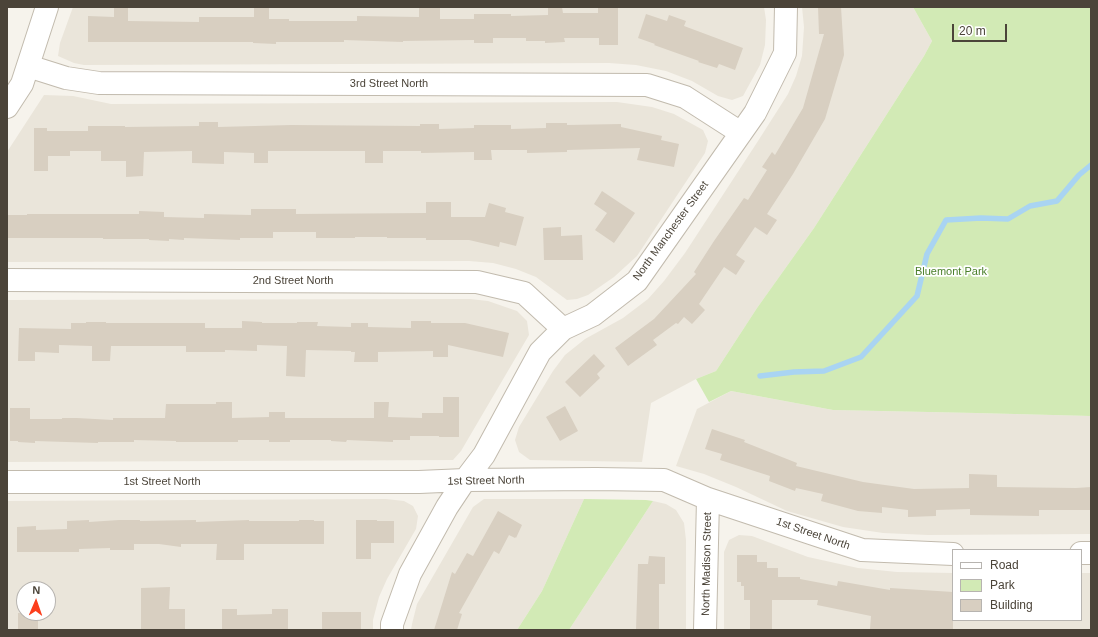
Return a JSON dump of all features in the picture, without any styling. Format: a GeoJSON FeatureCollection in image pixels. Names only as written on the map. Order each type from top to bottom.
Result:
{"type":"FeatureCollection","features":[{"type":"Feature","properties":{"kind":"street"},"geometry":{"type":"LineString","coordinates":[[7,107],[48,7]]}},
{"type":"Feature","properties":{"kind":"street","name":"North Manchester Street"},"geometry":{"type":"LineString","coordinates":[[392,630],[392,624],[410,574],[447,507],[484,455],[540,352],[563,329],[593,315],[637,281],[755,113],[785,53],[786,7]]}},
{"type":"Feature","properties":{"kind":"street","name":"3rd Street North"},"geometry":{"type":"LineString","coordinates":[[19,76],[66,78],[99,83],[647,85],[684,97],[741,133]]}},
{"type":"Feature","properties":{"kind":"street","name":"2nd Street North"},"geometry":{"type":"LineString","coordinates":[[7,280],[477,282],[524,293],[563,329]]}},
{"type":"Feature","properties":{"kind":"street","name":"1st Street North"},"geometry":{"type":"LineString","coordinates":[[7,482],[434,482],[465,480],[664,480],[708,499],[862,550],[952,554]]}},
{"type":"Feature","properties":{"kind":"street","name":"North Madison Street"},"geometry":{"type":"LineString","coordinates":[[705,630],[708,499]]}},
{"type":"Feature","properties":{"kind":"shaded area"},"geometry":{"type":"Polygon","coordinates":[[[73,7],[764,7],[766,20],[765,45],[760,65],[743,96],[732,100],[718,96],[692,81],[666,71],[636,65],[609,63],[84,65],[74,63],[58,56],[60,43],[73,7]]]}},
{"type":"Feature","properties":{"kind":"shaded area"},"geometry":{"type":"Polygon","coordinates":[[[802,7],[913,7],[932,41],[924,56],[814,228],[757,308],[716,371],[696,379],[651,403],[642,462],[530,460],[519,452],[515,440],[519,427],[553,371],[565,355],[585,339],[623,318],[648,299],[664,281],[685,253],[788,94],[796,76],[802,56],[804,27],[802,7]]]}},
{"type":"Feature","properties":{"kind":"shaded area"},"geometry":{"type":"Polygon","coordinates":[[[44,95],[73,96],[111,104],[617,102],[652,107],[674,114],[703,130],[708,141],[705,153],[637,256],[614,277],[588,295],[577,299],[567,300],[536,277],[516,269],[493,263],[469,261],[7,262],[7,152],[44,95]]]}},
{"type":"Feature","properties":{"kind":"shaded area"},"geometry":{"type":"Polygon","coordinates":[[[470,299],[488,301],[517,311],[527,321],[529,335],[461,451],[453,460],[7,462],[7,300],[470,299]]]}},
{"type":"Feature","properties":{"kind":"shaded area"},"geometry":{"type":"Polygon","coordinates":[[[731,391],[833,410],[1091,416],[1091,534],[928,535],[883,533],[843,527],[787,511],[704,474],[676,466],[697,409],[731,391]]]}},
{"type":"Feature","properties":{"kind":"shaded area"},"geometry":{"type":"Polygon","coordinates":[[[386,499],[404,501],[413,506],[418,516],[416,529],[387,579],[379,597],[373,620],[373,630],[7,630],[7,501],[386,499]]]}},
{"type":"Feature","properties":{"kind":"shaded area"},"geometry":{"type":"Polygon","coordinates":[[[484,499],[584,499],[542,591],[517,630],[411,630],[417,604],[473,507],[484,499]]]}},
{"type":"Feature","properties":{"kind":"shaded area"},"geometry":{"type":"Polygon","coordinates":[[[653,501],[666,504],[676,510],[684,523],[686,540],[686,630],[569,630],[653,501]]]}},
{"type":"Feature","properties":{"kind":"shaded area"},"geometry":{"type":"Polygon","coordinates":[[[739,535],[752,536],[808,557],[858,568],[897,572],[952,573],[952,621],[1082,621],[1082,573],[1091,573],[1091,630],[724,630],[724,552],[729,540],[739,535]]]}},
{"type":"Feature","properties":{"kind":"green space","name":"Bluemont Park"},"geometry":{"type":"Polygon","coordinates":[[[913,7],[1091,7],[1091,416],[833,410],[731,391],[709,402],[696,379],[716,371],[757,308],[814,228],[924,56],[932,41],[913,7]]]}},
{"type":"Feature","properties":{"kind":"green space"},"geometry":{"type":"Polygon","coordinates":[[[584,499],[653,501],[569,630],[517,630],[542,591],[584,499]]]}},
{"type":"Feature","properties":{"kind":"building"},"geometry":{"type":"Polygon","coordinates":[[[114,7],[128,7],[128,21],[199,22],[199,17],[254,17],[254,7],[269,7],[269,19],[289,19],[289,21],[357,21],[357,16],[419,17],[419,7],[440,7],[440,19],[474,19],[474,14],[511,14],[511,16],[548,15],[548,7],[562,7],[563,13],[598,13],[598,7],[618,7],[618,45],[599,45],[599,38],[564,38],[565,42],[545,43],[545,41],[526,41],[526,38],[493,38],[493,43],[474,43],[474,40],[403,42],[344,40],[344,42],[276,42],[276,44],[253,42],[88,42],[88,16],[114,17],[114,7]]]}},
{"type":"Feature","properties":{"kind":"building"},"geometry":{"type":"Polygon","coordinates":[[[818,7],[841,7],[844,55],[825,119],[793,174],[767,214],[777,220],[767,235],[755,227],[736,255],[745,261],[736,275],[724,267],[699,304],[705,310],[692,324],[684,317],[678,324],[676,323],[653,340],[657,345],[628,366],[615,348],[654,319],[696,274],[694,272],[744,198],[748,200],[767,170],[762,167],[772,152],[775,155],[803,108],[824,34],[819,34],[818,7]]]}},
{"type":"Feature","properties":{"kind":"building"},"geometry":{"type":"Polygon","coordinates":[[[646,14],[667,21],[669,15],[686,21],[684,26],[743,48],[735,70],[719,64],[717,68],[698,62],[699,61],[638,38],[646,14]]]}},
{"type":"Feature","properties":{"kind":"building"},"geometry":{"type":"Polygon","coordinates":[[[199,122],[218,122],[218,127],[291,125],[420,126],[420,124],[439,124],[439,129],[474,128],[474,125],[511,125],[511,129],[546,128],[546,123],[567,123],[567,125],[621,124],[621,127],[662,136],[661,140],[679,144],[674,167],[637,160],[640,148],[567,150],[567,152],[527,153],[527,150],[491,150],[492,160],[474,160],[474,152],[421,153],[421,151],[383,151],[383,163],[365,163],[365,151],[268,151],[268,163],[254,163],[254,153],[224,152],[224,164],[192,163],[192,151],[144,152],[143,176],[126,177],[126,161],[101,161],[101,151],[70,151],[70,156],[48,156],[48,171],[34,171],[34,128],[47,128],[47,131],[88,131],[88,126],[199,126],[199,122]]]}},
{"type":"Feature","properties":{"kind":"building"},"geometry":{"type":"Polygon","coordinates":[[[602,191],[635,213],[614,243],[595,230],[607,213],[594,204],[602,191]]]}},
{"type":"Feature","properties":{"kind":"building"},"geometry":{"type":"Polygon","coordinates":[[[426,202],[451,202],[451,217],[485,217],[489,203],[506,208],[505,212],[524,217],[516,246],[500,242],[499,247],[469,240],[426,240],[426,238],[316,238],[316,232],[273,232],[273,238],[240,238],[240,240],[184,238],[184,240],[169,239],[169,241],[103,238],[7,238],[7,215],[139,214],[139,211],[164,212],[164,217],[204,218],[204,214],[251,215],[251,209],[296,209],[296,214],[426,213],[426,202]]]}},
{"type":"Feature","properties":{"kind":"building"},"geometry":{"type":"Polygon","coordinates":[[[561,227],[561,236],[582,235],[583,260],[544,260],[543,228],[561,227]]]}},
{"type":"Feature","properties":{"kind":"building"},"geometry":{"type":"Polygon","coordinates":[[[242,321],[262,323],[318,322],[317,326],[351,327],[351,323],[368,323],[368,327],[411,328],[411,321],[431,321],[431,323],[465,323],[509,333],[503,357],[448,345],[448,357],[433,357],[433,351],[378,352],[378,362],[354,362],[355,352],[351,351],[306,350],[305,377],[286,376],[287,346],[257,345],[257,351],[225,350],[225,352],[186,352],[186,346],[111,346],[110,361],[92,361],[92,346],[59,345],[59,353],[35,352],[35,361],[18,361],[19,328],[71,329],[71,323],[106,322],[205,323],[205,328],[242,328],[242,321]]]}},
{"type":"Feature","properties":{"kind":"building"},"geometry":{"type":"Polygon","coordinates":[[[594,354],[605,366],[597,374],[600,378],[580,397],[565,382],[594,354]]]}},
{"type":"Feature","properties":{"kind":"building"},"geometry":{"type":"Polygon","coordinates":[[[443,397],[459,397],[459,437],[410,436],[410,440],[393,440],[393,442],[290,440],[290,442],[269,442],[269,440],[238,440],[238,442],[176,442],[134,440],[134,442],[98,443],[35,441],[35,443],[10,441],[10,408],[30,408],[30,419],[77,418],[113,420],[113,418],[165,418],[166,404],[216,404],[216,402],[232,402],[232,418],[269,417],[269,412],[285,412],[285,418],[374,418],[374,402],[389,402],[388,417],[422,418],[422,413],[443,413],[443,397]]]}},
{"type":"Feature","properties":{"kind":"building"},"geometry":{"type":"Polygon","coordinates":[[[565,406],[578,431],[560,441],[546,417],[565,406]]]}},
{"type":"Feature","properties":{"kind":"building"},"geometry":{"type":"Polygon","coordinates":[[[712,429],[745,440],[744,442],[797,463],[796,466],[863,482],[914,489],[969,488],[969,474],[997,475],[997,487],[1091,487],[1091,510],[1039,510],[1039,516],[970,515],[970,509],[936,510],[936,516],[908,517],[908,510],[882,507],[882,513],[858,511],[821,501],[823,494],[796,488],[795,491],[769,481],[770,476],[720,460],[722,454],[705,449],[712,429]]]}},
{"type":"Feature","properties":{"kind":"building"},"geometry":{"type":"Polygon","coordinates":[[[498,511],[522,525],[516,538],[509,535],[499,554],[494,551],[459,613],[462,614],[457,630],[434,630],[452,572],[455,574],[467,553],[473,556],[498,511]]]}},
{"type":"Feature","properties":{"kind":"building"},"geometry":{"type":"Polygon","coordinates":[[[89,520],[89,522],[119,520],[196,520],[196,522],[249,520],[324,521],[324,544],[244,544],[244,560],[216,560],[217,544],[181,544],[181,547],[159,544],[134,544],[134,550],[110,550],[110,548],[79,549],[79,552],[17,552],[17,527],[36,526],[36,530],[67,529],[67,521],[89,520]]]}},
{"type":"Feature","properties":{"kind":"building"},"geometry":{"type":"Polygon","coordinates":[[[356,520],[394,521],[394,543],[371,543],[371,559],[356,559],[356,520]]]}},
{"type":"Feature","properties":{"kind":"building"},"geometry":{"type":"Polygon","coordinates":[[[737,555],[757,555],[757,562],[767,562],[767,568],[778,568],[778,577],[800,577],[800,579],[837,586],[838,581],[890,590],[890,588],[952,592],[953,630],[870,629],[871,616],[817,605],[818,600],[772,600],[772,630],[750,630],[750,600],[744,600],[744,586],[741,586],[741,582],[737,582],[737,555]]]}},
{"type":"Feature","properties":{"kind":"building"},"geometry":{"type":"Polygon","coordinates":[[[649,556],[665,557],[665,584],[659,584],[659,630],[636,630],[638,564],[648,564],[649,556]]]}},
{"type":"Feature","properties":{"kind":"building"},"geometry":{"type":"Polygon","coordinates":[[[170,587],[169,609],[185,609],[185,630],[141,630],[141,588],[170,587]]]}},
{"type":"Feature","properties":{"kind":"building"},"geometry":{"type":"Polygon","coordinates":[[[222,609],[237,609],[237,615],[272,614],[272,609],[288,609],[288,630],[222,630],[222,609]]]}},
{"type":"Feature","properties":{"kind":"building"},"geometry":{"type":"Polygon","coordinates":[[[322,612],[361,612],[361,630],[322,630],[322,612]]]}},
{"type":"Feature","properties":{"kind":"building"},"geometry":{"type":"Polygon","coordinates":[[[18,621],[38,621],[38,630],[18,630],[18,621]]]}},
{"type":"Feature","properties":{"kind":"waterway"},"geometry":{"type":"LineString","coordinates":[[760,376],[794,372],[824,371],[861,357],[917,296],[927,254],[946,220],[981,218],[1008,219],[1030,206],[1057,201],[1079,175],[1091,165]]}}]}
